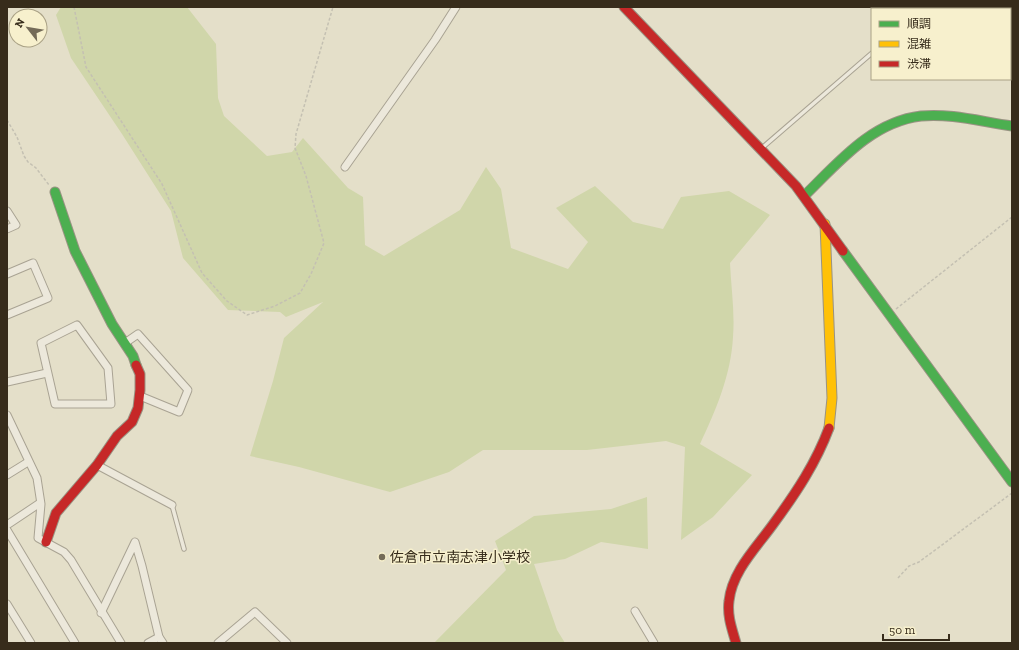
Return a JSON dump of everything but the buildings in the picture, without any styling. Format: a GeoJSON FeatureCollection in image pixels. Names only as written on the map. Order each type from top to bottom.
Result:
{"type":"FeatureCollection","features":[{"type":"Feature","properties":{"kind":"street"},"geometry":{"type":"LineString","coordinates":[[345,167],[435,40],[456,7]]}},
{"type":"Feature","properties":{"kind":"street"},"geometry":{"type":"LineString","coordinates":[[624,7],[761,149],[804,196],[1012,482]]}},
{"type":"Feature","properties":{"kind":"street"},"geometry":{"type":"LineString","coordinates":[[804,196],[868,135],[888,124],[906,118],[922,116],[944,117],[1012,126]]}},
{"type":"Feature","properties":{"kind":"street"},"geometry":{"type":"LineString","coordinates":[[46,542],[56,513],[97,466],[117,436],[132,422],[138,408],[140,396],[140,374],[134,356],[112,324],[75,251],[55,192]]}},
{"type":"Feature","properties":{"kind":"street"},"geometry":{"type":"LineString","coordinates":[[7,211],[16,225],[7,229]]}},
{"type":"Feature","properties":{"kind":"street"},"geometry":{"type":"LineString","coordinates":[[736,643],[728,614],[731,593],[739,571],[753,549],[773,525],[815,462],[829,425],[832,399],[830,315],[825,224]]}},
{"type":"Feature","properties":{"kind":"street"},"geometry":{"type":"LineString","coordinates":[[7,274],[32,263],[48,298],[7,315]]}},
{"type":"Feature","properties":{"kind":"street"},"geometry":{"type":"LineString","coordinates":[[77,325],[108,368],[110,404],[55,404],[47,373],[41,344],[77,325]]}},
{"type":"Feature","properties":{"kind":"street"},"geometry":{"type":"LineString","coordinates":[[125,343],[138,334],[188,390],[179,412],[140,396]]}},
{"type":"Feature","properties":{"kind":"street"},"geometry":{"type":"LineString","coordinates":[[7,382],[47,373]]}},
{"type":"Feature","properties":{"kind":"street"},"geometry":{"type":"LineString","coordinates":[[7,415],[9,426],[37,478],[40,503],[38,538],[64,552],[71,560],[101,613],[121,643]]}},
{"type":"Feature","properties":{"kind":"street"},"geometry":{"type":"LineString","coordinates":[[7,475],[28,462]]}},
{"type":"Feature","properties":{"kind":"street"},"geometry":{"type":"LineString","coordinates":[[97,466],[172,505]]}},
{"type":"Feature","properties":{"kind":"street"},"geometry":{"type":"LineString","coordinates":[[7,525],[40,503]]}},
{"type":"Feature","properties":{"kind":"street"},"geometry":{"type":"LineString","coordinates":[[7,530],[75,643]]}},
{"type":"Feature","properties":{"kind":"street"},"geometry":{"type":"LineString","coordinates":[[101,613],[135,542],[161,640],[148,643]]}},
{"type":"Feature","properties":{"kind":"street"},"geometry":{"type":"LineString","coordinates":[[7,604],[31,643]]}},
{"type":"Feature","properties":{"kind":"street"},"geometry":{"type":"LineString","coordinates":[[635,611],[654,643]]}},
{"type":"Feature","properties":{"kind":"street"},"geometry":{"type":"LineString","coordinates":[[218,643],[255,612],[287,643]]}},
{"type":"Feature","properties":{"kind":"lane"},"geometry":{"type":"LineString","coordinates":[[761,149],[871,54]]}},
{"type":"Feature","properties":{"kind":"lane"},"geometry":{"type":"LineString","coordinates":[[172,505],[184,549]]}},
{"type":"Feature","properties":{"kind":"path"},"geometry":{"type":"LineString","coordinates":[[74,7],[86,68],[162,184],[202,274],[227,301],[247,314],[276,306],[300,293],[311,274],[324,244],[306,176],[295,148],[296,134],[333,7]]}},
{"type":"Feature","properties":{"kind":"path"},"geometry":{"type":"LineString","coordinates":[[7,120],[17,137],[24,156],[36,168],[55,192]]}},
{"type":"Feature","properties":{"kind":"path"},"geometry":{"type":"LineString","coordinates":[[890,314],[1012,217]]}},
{"type":"Feature","properties":{"kind":"path"},"geometry":{"type":"LineString","coordinates":[[898,578],[909,566],[919,562],[1012,494]]}},
{"type":"Feature","properties":{"kind":"green space"},"geometry":{"type":"Polygon","coordinates":[[[61,7],[187,7],[216,44],[218,98],[224,116],[267,156],[292,152],[303,138],[348,188],[363,197],[365,245],[384,256],[460,210],[486,167],[501,189],[511,248],[568,269],[588,242],[556,208],[595,186],[633,222],[663,229],[681,197],[729,191],[770,215],[730,263],[734,318],[732,351],[722,392],[700,444],[752,475],[713,517],[681,540],[685,447],[666,441],[587,450],[483,450],[449,472],[390,492],[299,467],[250,456],[273,381],[284,338],[323,302],[286,317],[280,312],[228,310],[183,258],[171,211],[71,58],[56,15],[61,7]]]}},
{"type":"Feature","properties":{"kind":"green space"},"geometry":{"type":"Polygon","coordinates":[[[647,497],[648,549],[601,542],[565,559],[534,564],[557,630],[565,643],[434,643],[506,570],[495,541],[534,516],[611,509],[647,497]]]}},
{"type":"Feature","properties":{"kind":"traffic: fast"},"geometry":{"type":"LineString","coordinates":[[804,196],[856,146],[886,126],[903,120],[932,115],[966,118],[1012,126]]}},
{"type":"Feature","properties":{"kind":"traffic: fast"},"geometry":{"type":"LineString","coordinates":[[55,192],[75,251],[112,324],[133,356],[136,365]]}},
{"type":"Feature","properties":{"kind":"traffic: fast"},"geometry":{"type":"LineString","coordinates":[[843,251],[1012,482]]}},
{"type":"Feature","properties":{"kind":"traffic: slow"},"geometry":{"type":"LineString","coordinates":[[825,224],[832,398],[829,428]]}},
{"type":"Feature","properties":{"kind":"traffic: jam"},"geometry":{"type":"LineString","coordinates":[[624,7],[796,186],[843,251]]}},
{"type":"Feature","properties":{"kind":"traffic: jam"},"geometry":{"type":"LineString","coordinates":[[46,542],[56,513],[97,465],[117,436],[132,422],[138,408],[140,390],[140,374],[136,365]]}},
{"type":"Feature","properties":{"kind":"traffic: jam"},"geometry":{"type":"LineString","coordinates":[[736,643],[730,622],[729,612],[731,590],[735,580],[746,560],[798,489],[818,453],[829,428]]}},
{"type":"Feature","properties":{"kind":"place","name":"佐倉市立南志津小学校"},"geometry":{"type":"Point","coordinates":[382,557]}}]}
